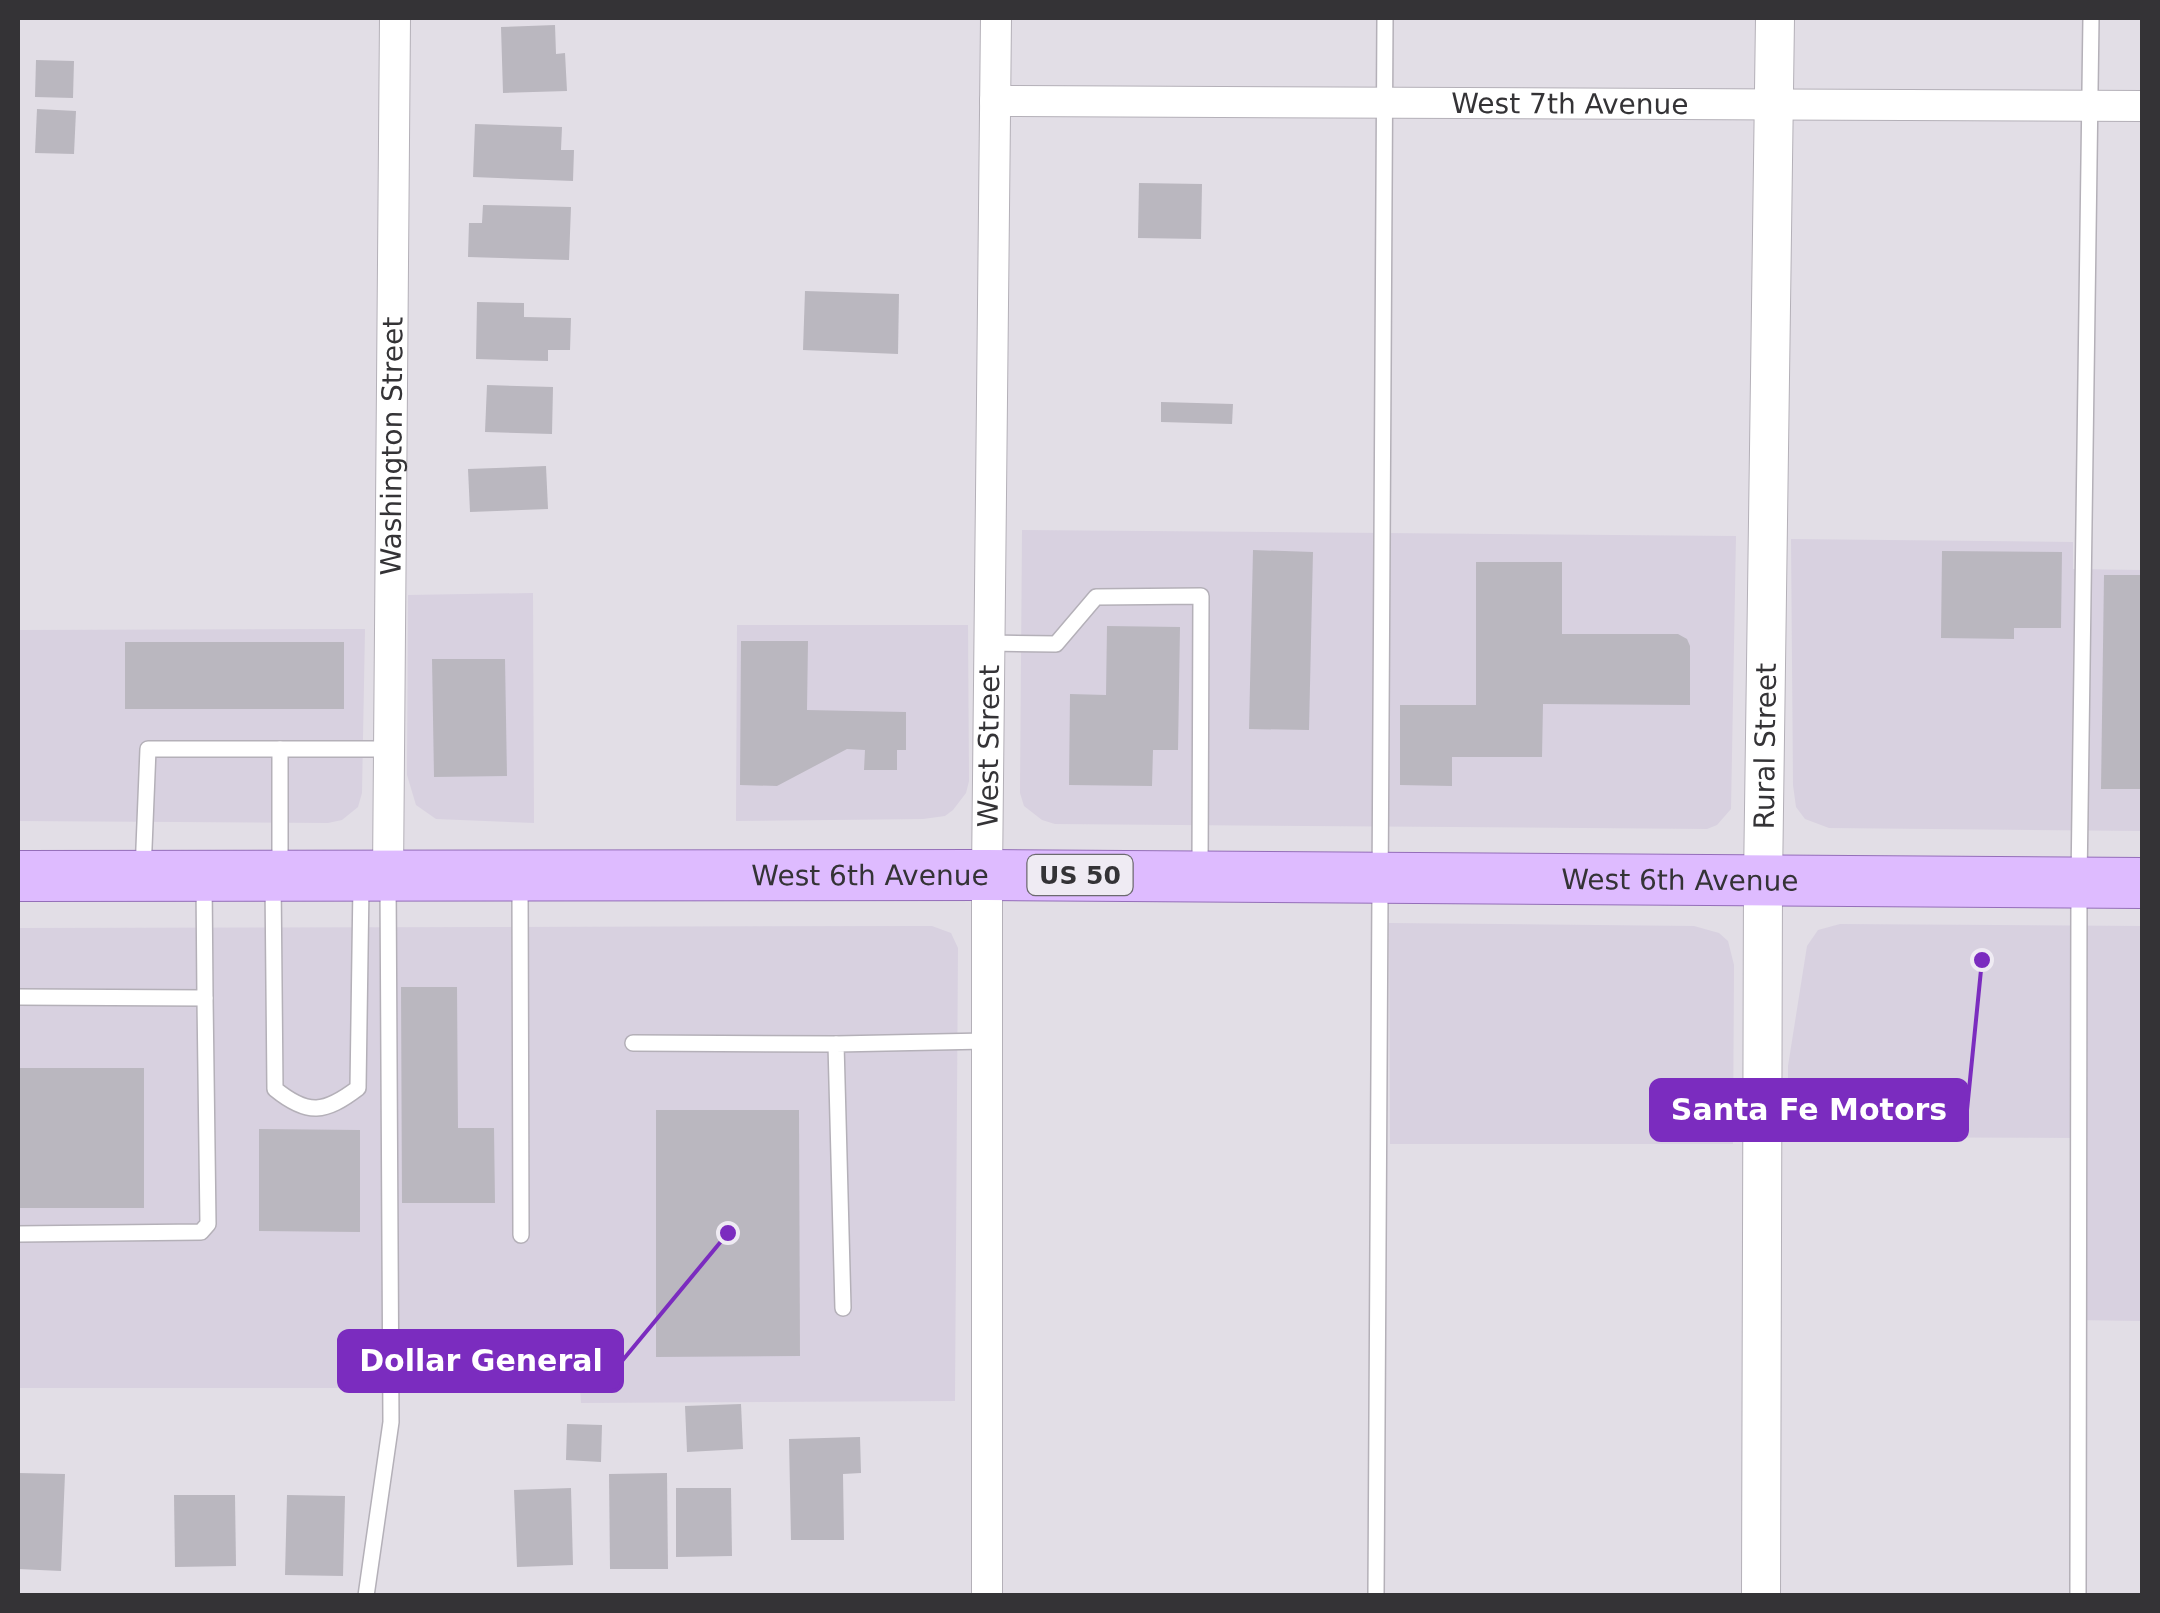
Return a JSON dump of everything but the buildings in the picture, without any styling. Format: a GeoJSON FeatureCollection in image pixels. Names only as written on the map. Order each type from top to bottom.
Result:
{"type":"FeatureCollection","features":[{"type":"Feature","properties":{"kind":"main road","name":"West 6th Avenue"},"geometry":{"type":"LineString","coordinates":[[18,876],[987,874],[2142,883]]}},
{"type":"Feature","properties":{"kind":"street","name":"Washington Street"},"geometry":{"type":"LineString","coordinates":[[375,876],[387,749],[395,18]]}},
{"type":"Feature","properties":{"kind":"street","name":"West Street"},"geometry":{"type":"LineString","coordinates":[[987,1596],[986,1041],[996,18]]}},
{"type":"Feature","properties":{"kind":"street","name":"Rural Street"},"geometry":{"type":"LineString","coordinates":[[1761,1596],[1763,881],[1775,18]]}},
{"type":"Feature","properties":{"kind":"street","name":"West 7th Avenue"},"geometry":{"type":"LineString","coordinates":[[996,101],[2142,106]]}},
{"type":"Feature","properties":{"kind":"lane"},"geometry":{"type":"LineString","coordinates":[[1376,1596],[1385,18]]}},
{"type":"Feature","properties":{"kind":"lane"},"geometry":{"type":"LineString","coordinates":[[2078,1596],[2080,883],[2091,18]]}},
{"type":"Feature","properties":{"kind":"lane"},"geometry":{"type":"LineString","coordinates":[[989,643],[1056,644],[1096,597],[1201,596],[1200,876]]}},
{"type":"Feature","properties":{"kind":"lane"},"geometry":{"type":"LineString","coordinates":[[143,876],[148,749],[387,749]]}},
{"type":"Feature","properties":{"kind":"lane"},"geometry":{"type":"LineString","coordinates":[[280,749],[275,1088],[296,1106],[333,1107],[358,1088],[375,876]]}},
{"type":"Feature","properties":{"kind":"lane"},"geometry":{"type":"LineString","coordinates":[[520,875],[521,1235]]}},
{"type":"Feature","properties":{"kind":"lane"},"geometry":{"type":"LineString","coordinates":[[18,1234],[201,1232],[208,1224],[204,876]]}},
{"type":"Feature","properties":{"kind":"lane"},"geometry":{"type":"LineString","coordinates":[[366,1596],[391,1422],[375,876]]}},
{"type":"Feature","properties":{"kind":"lane"},"geometry":{"type":"LineString","coordinates":[[18,997],[205,998]]}},
{"type":"Feature","properties":{"kind":"lane"},"geometry":{"type":"LineString","coordinates":[[633,1043],[986,1041]]}},
{"type":"Feature","properties":{"kind":"lane"},"geometry":{"type":"LineString","coordinates":[[836,1044],[843,1308]]}},
{"type":"Feature","properties":{"kind":"shaded area"},"geometry":{"type":"Polygon","coordinates":[[[1022,530],[1736,536],[1731,809],[1717,825],[1707,829],[1055,824],[1042,820],[1024,806],[1020,793],[1022,530]]]}},
{"type":"Feature","properties":{"kind":"shaded area"},"geometry":{"type":"Polygon","coordinates":[[[1791,539],[2073,542],[2073,569],[2142,570],[2142,831],[1829,828],[1805,819],[1796,807],[1793,785],[1791,539]]]}},
{"type":"Feature","properties":{"kind":"shaded area"},"geometry":{"type":"Polygon","coordinates":[[[533,593],[534,823],[436,819],[416,805],[407,775],[408,595],[533,593]]]}},
{"type":"Feature","properties":{"kind":"shaded area"},"geometry":{"type":"Polygon","coordinates":[[[737,625],[968,625],[969,781],[966,793],[953,810],[945,816],[923,819],[736,821],[737,625]]]}},
{"type":"Feature","properties":{"kind":"shaded area"},"geometry":{"type":"Polygon","coordinates":[[[365,629],[362,793],[358,807],[342,820],[18,821],[18,630],[365,629]]]}},
{"type":"Feature","properties":{"kind":"shaded area"},"geometry":{"type":"Polygon","coordinates":[[[1389,923],[1694,926],[1719,933],[1728,941],[1734,965],[1733,1144],[1390,1144],[1389,923]]]}},
{"type":"Feature","properties":{"kind":"shaded area"},"geometry":{"type":"Polygon","coordinates":[[[1840,924],[2142,926],[2142,1321],[2073,1320],[2077,1138],[1788,1137],[1788,1066],[1807,946],[1818,930],[1840,924]]]}},
{"type":"Feature","properties":{"kind":"shaded area"},"geometry":{"type":"Polygon","coordinates":[[[932,926],[951,933],[958,948],[955,1401],[581,1403],[580,1388],[18,1388],[18,928],[932,926]]]}},
{"type":"Feature","properties":{"kind":"place","name":"Santa Fe Motors"},"geometry":{"type":"Point","coordinates":[1982,960]}},
{"type":"Feature","properties":{"kind":"place","name":"Dollar General"},"geometry":{"type":"Point","coordinates":[728,1233]}}]}
